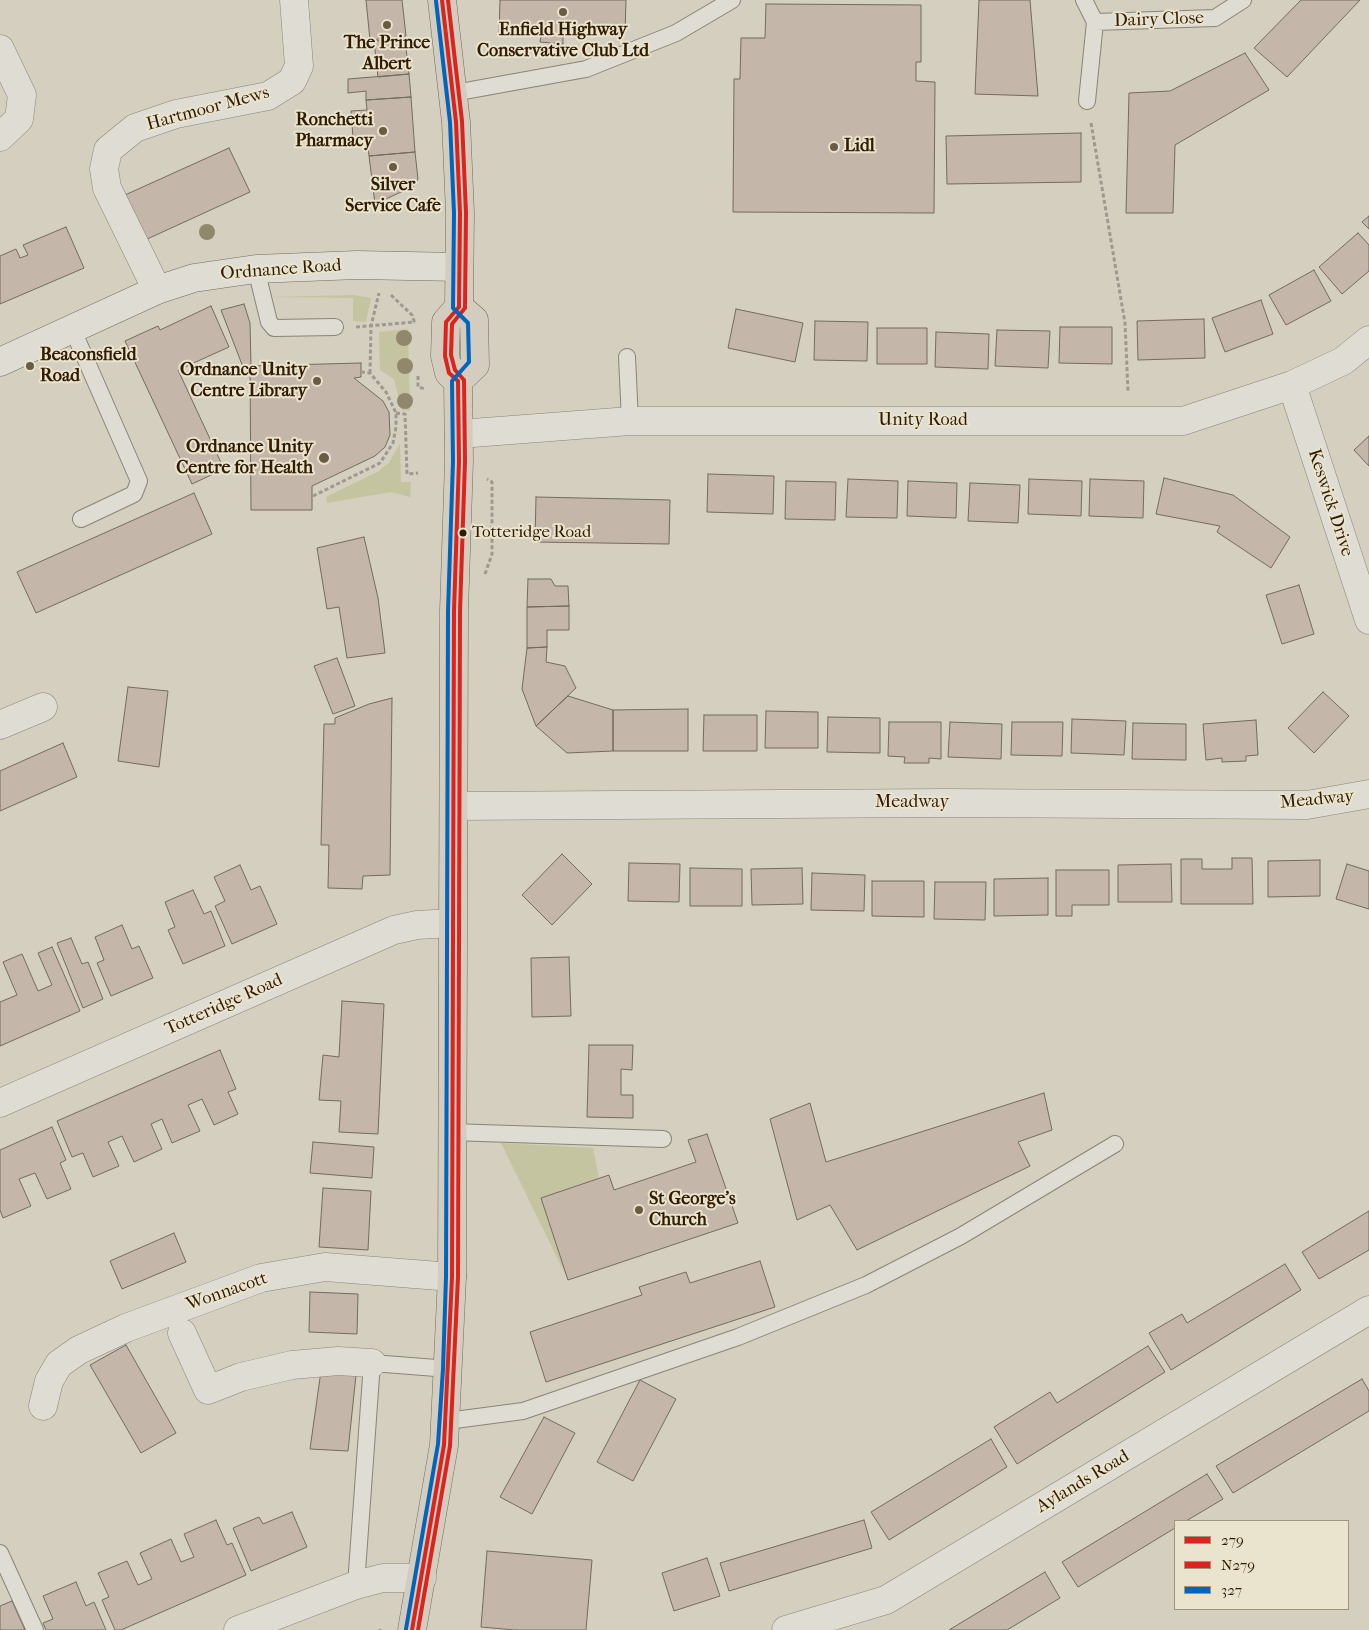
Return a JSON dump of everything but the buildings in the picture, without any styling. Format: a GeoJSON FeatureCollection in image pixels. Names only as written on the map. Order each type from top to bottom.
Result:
{"type":"FeatureCollection","features":[{"type":"Feature","properties":{"kind":"main road"},"geometry":{"type":"LineString","coordinates":[[412,1630],[422,1578],[446,1421],[452,1277],[454,611],[459,434],[458,381],[449,372],[445,356],[446,322],[459,306],[460,213],[454,93],[442,0]]}},
{"type":"Feature","properties":{"kind":"street","name":"Hartmoor Mews"},"geometry":{"type":"LineString","coordinates":[[158,290],[107,188],[104,169],[108,150],[135,128],[176,114],[268,96],[292,81],[299,66],[294,0]]}},
{"type":"Feature","properties":{"kind":"street"},"geometry":{"type":"LineString","coordinates":[[0,49],[22,95],[19,119],[0,137]]}},
{"type":"Feature","properties":{"kind":"street","name":"Ordnance Road"},"geometry":{"type":"LineString","coordinates":[[0,362],[158,290],[194,278],[256,269],[357,265],[459,267]]}},
{"type":"Feature","properties":{"kind":"street","name":"Unity Road"},"geometry":{"type":"LineString","coordinates":[[459,434],[630,422],[1183,421],[1292,385],[1343,361],[1369,340]]}},
{"type":"Feature","properties":{"kind":"street","name":"Keswick Drive"},"geometry":{"type":"LineString","coordinates":[[1292,385],[1369,620]]}},
{"type":"Feature","properties":{"kind":"street"},"geometry":{"type":"LineString","coordinates":[[0,725],[43,707]]}},
{"type":"Feature","properties":{"kind":"street","name":"Meadway"},"geometry":{"type":"LineString","coordinates":[[454,806],[937,803],[1307,805],[1369,794]]}},
{"type":"Feature","properties":{"kind":"street","name":"Totteridge Road"},"geometry":{"type":"LineString","coordinates":[[0,1103],[394,930],[417,925],[452,923]]}},
{"type":"Feature","properties":{"kind":"street","name":"Wonnacott"},"geometry":{"type":"LineString","coordinates":[[43,1406],[49,1381],[59,1364],[79,1350],[126,1328],[261,1278],[325,1267],[452,1277]]}},
{"type":"Feature","properties":{"kind":"street","name":"Aylands Road"},"geometry":{"type":"LineString","coordinates":[[786,1630],[886,1600],[1369,1310]]}},
{"type":"Feature","properties":{"kind":"street"},"geometry":{"type":"LineString","coordinates":[[182,1333],[208,1390],[240,1377],[292,1365],[338,1361],[372,1363]]}},
{"type":"Feature","properties":{"kind":"street"},"geometry":{"type":"LineString","coordinates":[[238,1630],[356,1585],[383,1578],[422,1578]]}},
{"type":"Feature","properties":{"kind":"lane"},"geometry":{"type":"LineString","coordinates":[[454,93],[586,69],[676,33],[732,0]]}},
{"type":"Feature","properties":{"kind":"lane","name":"Dairy Close"},"geometry":{"type":"LineString","coordinates":[[1084,0],[1096,22],[1215,18],[1243,0]]}},
{"type":"Feature","properties":{"kind":"lane"},"geometry":{"type":"LineString","coordinates":[[1087,101],[1096,22]]}},
{"type":"Feature","properties":{"kind":"lane"},"geometry":{"type":"LineString","coordinates":[[256,269],[269,322],[274,328],[335,327]]}},
{"type":"Feature","properties":{"kind":"lane"},"geometry":{"type":"LineString","coordinates":[[72,328],[139,481],[134,494],[81,520]]}},
{"type":"Feature","properties":{"kind":"lane"},"geometry":{"type":"LineString","coordinates":[[627,357],[630,422]]}},
{"type":"Feature","properties":{"kind":"lane"},"geometry":{"type":"LineString","coordinates":[[451,1132],[663,1139]]}},
{"type":"Feature","properties":{"kind":"lane"},"geometry":{"type":"LineString","coordinates":[[446,1421],[523,1411],[738,1337],[866,1286],[961,1236],[1115,1144]]}},
{"type":"Feature","properties":{"kind":"lane"},"geometry":{"type":"LineString","coordinates":[[356,1585],[372,1363],[449,1369]]}},
{"type":"Feature","properties":{"kind":"lane"},"geometry":{"type":"LineString","coordinates":[[0,1552],[35,1630]]}},
{"type":"Feature","properties":{"kind":"path"},"geometry":{"type":"LineString","coordinates":[[1087,101],[1125,323],[1129,421]]}},
{"type":"Feature","properties":{"kind":"path"},"geometry":{"type":"LineString","coordinates":[[312,496],[380,463],[393,443],[396,413],[386,392],[370,373],[371,326],[379,292]]}},
{"type":"Feature","properties":{"kind":"path"},"geometry":{"type":"LineString","coordinates":[[335,327],[415,322]]}},
{"type":"Feature","properties":{"kind":"path"},"geometry":{"type":"LineString","coordinates":[[362,372],[370,373]]}},
{"type":"Feature","properties":{"kind":"path"},"geometry":{"type":"LineString","coordinates":[[396,413],[405,414],[407,474],[418,473]]}},
{"type":"Feature","properties":{"kind":"path"},"geometry":{"type":"LineString","coordinates":[[483,581],[492,554],[491,491]]}},
{"type":"Feature","properties":{"kind":"green space"},"geometry":{"type":"Polygon","coordinates":[[[355,295],[371,298],[366,322],[353,321],[353,298],[270,297],[355,295]]]}},
{"type":"Feature","properties":{"kind":"green space"},"geometry":{"type":"Polygon","coordinates":[[[408,329],[410,411],[402,410],[394,379],[380,370],[379,332],[408,329]]]}},
{"type":"Feature","properties":{"kind":"green space"},"geometry":{"type":"Polygon","coordinates":[[[400,443],[401,482],[411,482],[410,497],[391,492],[327,503],[326,497],[377,472],[389,463],[400,443]]]}},
{"type":"Feature","properties":{"kind":"green space"},"geometry":{"type":"Polygon","coordinates":[[[501,1143],[593,1148],[599,1179],[541,1198],[568,1280],[501,1143]]]}},
{"type":"Feature","properties":{"kind":"transit line","name":"279"},"geometry":{"type":"LineString","coordinates":[[412,1630],[444,1445],[452,1277],[454,611],[459,461],[458,381],[449,373],[445,356],[446,322],[459,307],[460,213],[456,122],[442,0]]}},
{"type":"Feature","properties":{"kind":"transit line","name":"N279"},"geometry":{"type":"LineString","coordinates":[[418,1630],[450,1446],[458,1277],[460,611],[465,461],[464,380],[455,370],[451,355],[452,324],[465,308],[466,213],[462,121],[448,0]]}},
{"type":"Feature","properties":{"kind":"transit line","name":"327"},"geometry":{"type":"LineString","coordinates":[[406,1629],[438,1444],[443,1369],[446,1277],[448,611],[453,461],[452,381],[469,362],[468,323],[453,308],[454,213],[450,122],[436,1]]}},
{"type":"Feature","properties":{"kind":"place","name":"Enfield Highway Conservative Club Ltd"},"geometry":{"type":"Point","coordinates":[563,12]}},
{"type":"Feature","properties":{"kind":"place","name":"The Prince Albert"},"geometry":{"type":"Point","coordinates":[387,25]}},
{"type":"Feature","properties":{"kind":"place","name":"Ronchetti Pharmacy"},"geometry":{"type":"Point","coordinates":[383,131]}},
{"type":"Feature","properties":{"kind":"place","name":"Lidl"},"geometry":{"type":"Point","coordinates":[834,147]}},
{"type":"Feature","properties":{"kind":"place","name":"Silver Service Cafe"},"geometry":{"type":"Point","coordinates":[393,167]}},
{"type":"Feature","properties":{"kind":"place","name":"Beaconsfield Road"},"geometry":{"type":"Point","coordinates":[30,366]}},
{"type":"Feature","properties":{"kind":"place","name":"Ordnance Unity Centre Library"},"geometry":{"type":"Point","coordinates":[317,381]}},
{"type":"Feature","properties":{"kind":"place","name":"Ordnance Unity Centre for Health"},"geometry":{"type":"Point","coordinates":[324,458]}},
{"type":"Feature","properties":{"kind":"place","name":"Totteridge Road"},"geometry":{"type":"Point","coordinates":[463,533]}},
{"type":"Feature","properties":{"kind":"place","name":"St George's Church"},"geometry":{"type":"Point","coordinates":[639,1210]}}]}
